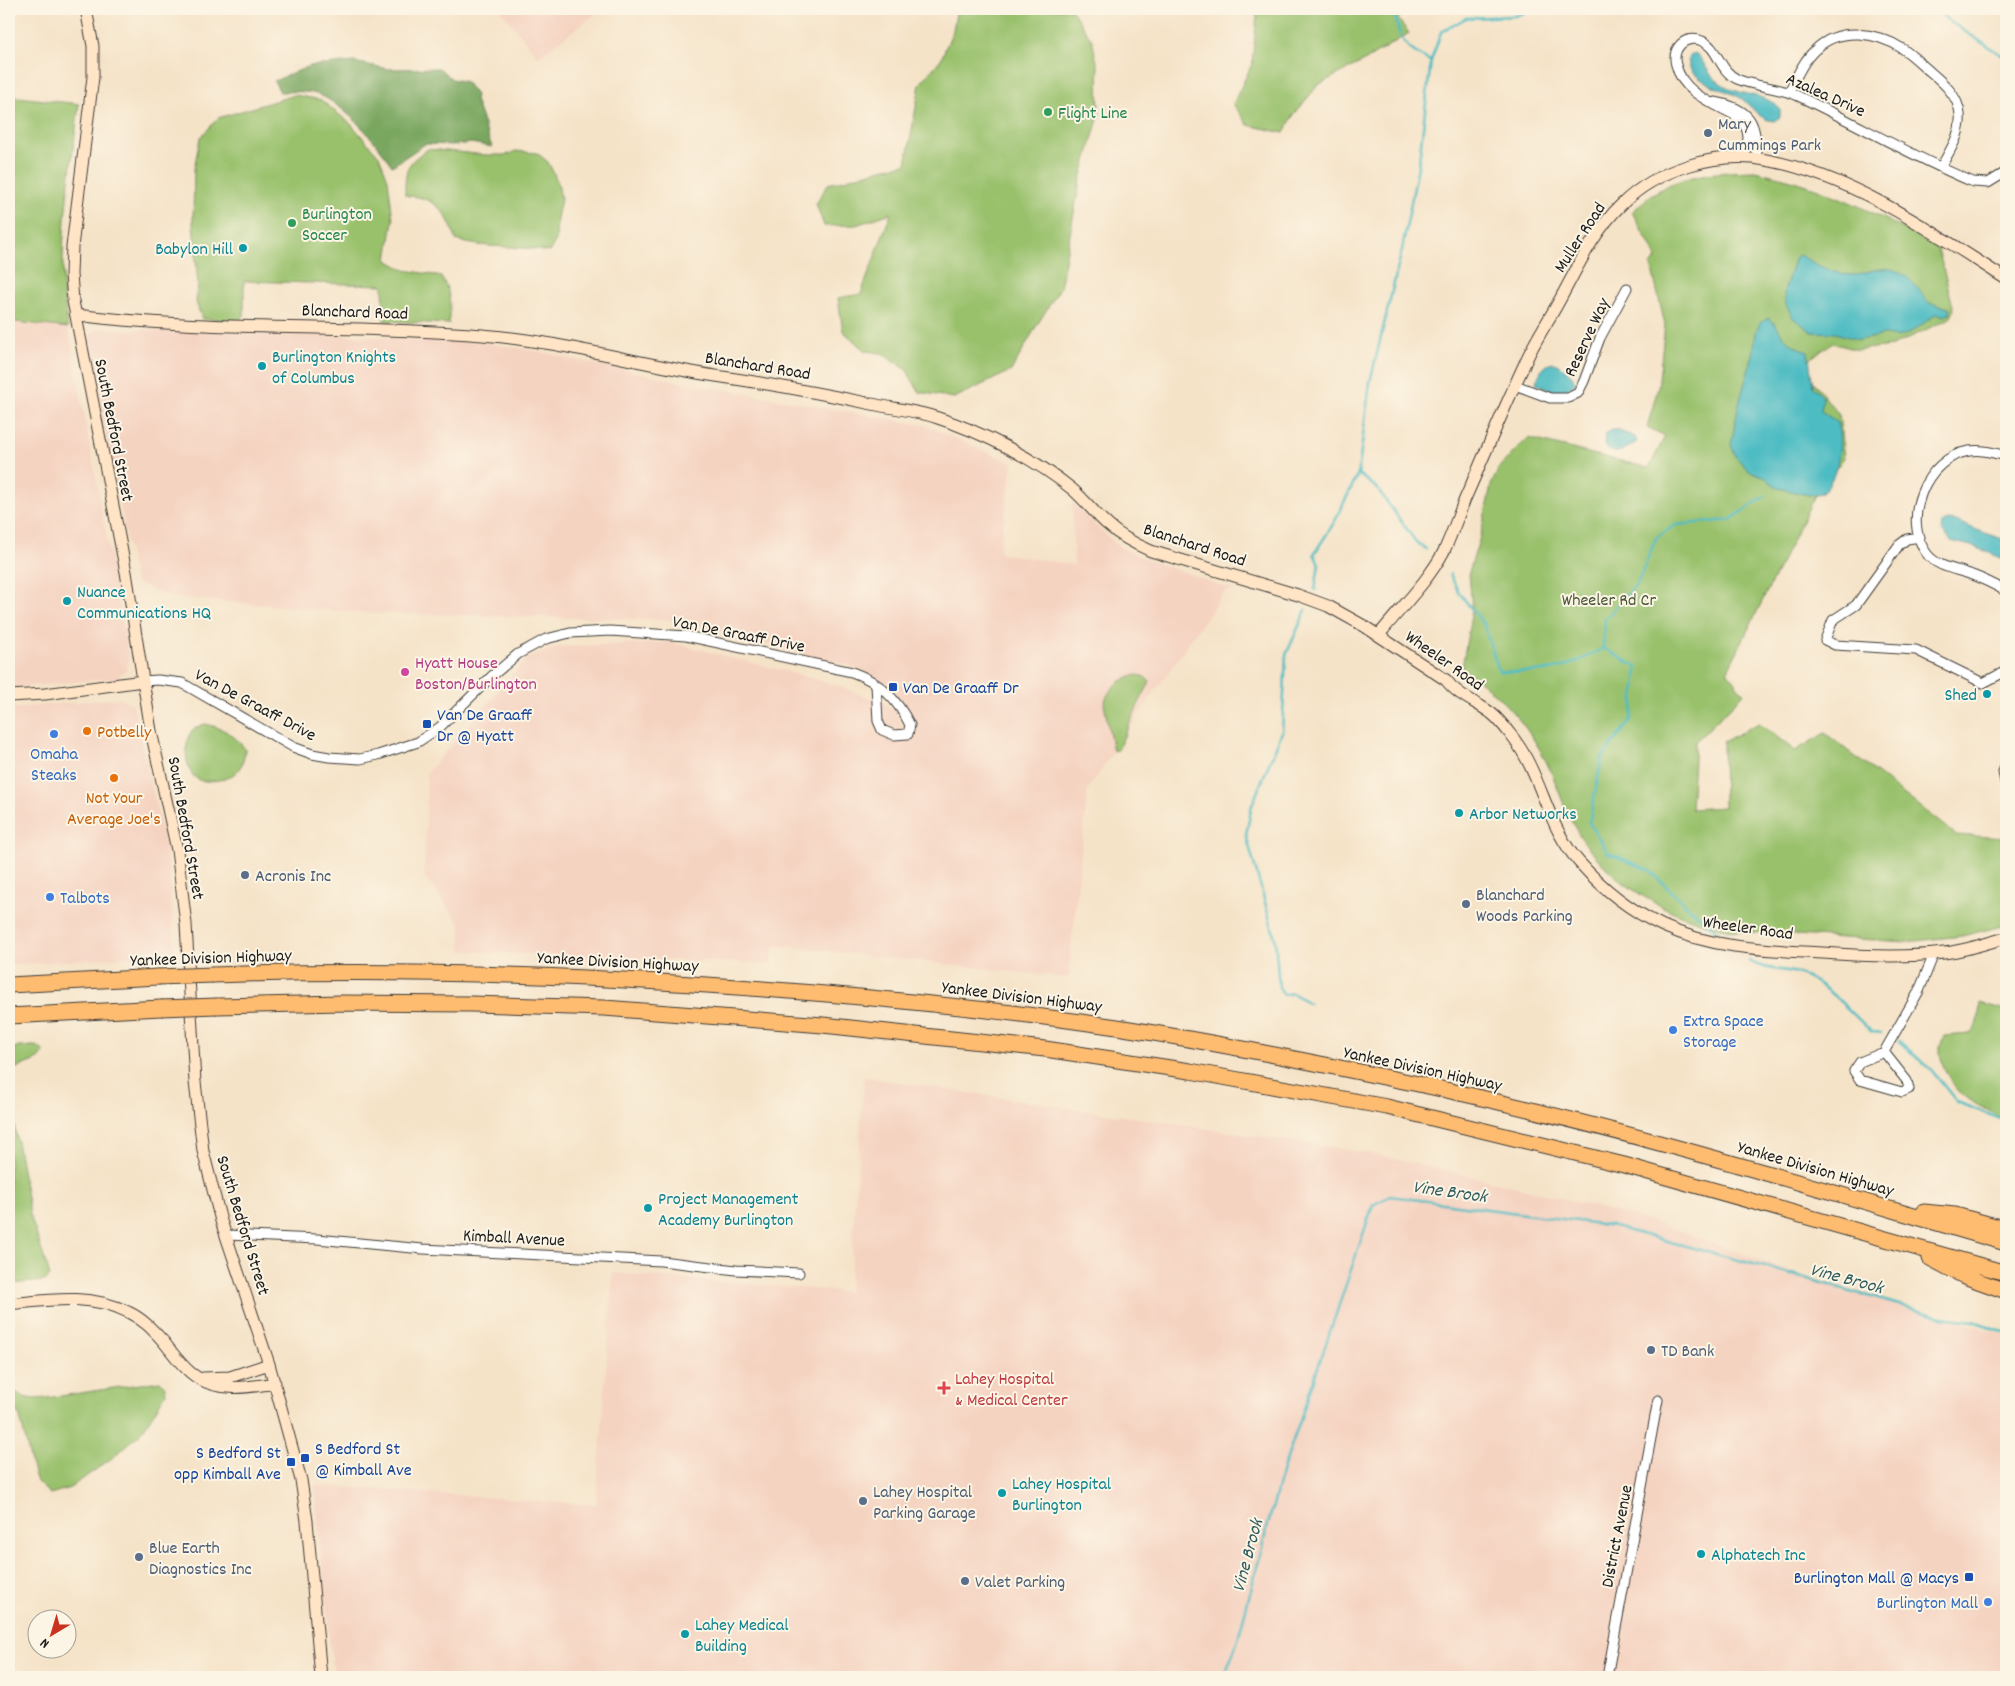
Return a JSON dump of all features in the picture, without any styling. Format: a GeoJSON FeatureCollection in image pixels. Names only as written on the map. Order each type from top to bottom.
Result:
{"type":"FeatureCollection","features":[{"type":"Feature","properties":{"kind":"highway","name":"Yankee Division Highway"},"geometry":{"type":"LineString","coordinates":[[9,986],[213,975],[425,973],[527,975],[773,989],[906,1000],[1019,1014],[1121,1028],[1240,1049],[1426,1086],[1664,1144],[2006,1243]]}},
{"type":"Feature","properties":{"kind":"highway"},"geometry":{"type":"LineString","coordinates":[[9,1018],[30,1015],[217,1006],[341,1003],[471,1004],[604,1008],[823,1024],[1045,1049],[1190,1070],[1387,1108],[1624,1165],[2006,1273]]}},
{"type":"Feature","properties":{"kind":"highway"},"geometry":{"type":"LineString","coordinates":[[1885,1208],[1955,1215],[2006,1229]]}},
{"type":"Feature","properties":{"kind":"highway"},"geometry":{"type":"LineString","coordinates":[[1904,1244],[1964,1276],[2006,1291]]}},
{"type":"Feature","properties":{"kind":"main road","name":"South Bedford Street"},"geometry":{"type":"LineString","coordinates":[[86,9],[93,65],[90,106],[72,247],[71,274],[76,315],[126,572],[143,681],[181,877],[186,924],[199,1126],[208,1171],[226,1235],[270,1364],[301,1480],[307,1521],[322,1677]]}},
{"type":"Feature","properties":{"kind":"main road","name":"Muller Road"},"geometry":{"type":"LineString","coordinates":[[1379,635],[1419,589],[1444,550],[1526,360],[1584,257],[1601,229],[1622,204],[1650,182],[1674,171],[1710,161],[1740,158],[1758,159],[1793,167],[1870,198],[1921,225],[2006,279]]}},
{"type":"Feature","properties":{"kind":"main road","name":"Blanchard Road"},"geometry":{"type":"LineString","coordinates":[[76,315],[130,322],[177,325],[367,328],[511,338],[573,348],[678,370],[825,394],[922,414],[938,418],[974,433],[1015,452],[1039,466],[1076,492],[1109,526],[1134,543],[1171,558],[1306,597],[1349,616],[1379,635]]}},
{"type":"Feature","properties":{"kind":"main road","name":"Wheeler Road"},"geometry":{"type":"LineString","coordinates":[[1379,635],[1446,680],[1451,688],[1492,714],[1504,726],[1524,755],[1565,845],[1597,880],[1642,915],[1686,936],[1746,948],[1855,955],[1945,953],[2006,938]]}},
{"type":"Feature","properties":{"kind":"main road"},"geometry":{"type":"LineString","coordinates":[[9,696],[45,694],[143,681]]}},
{"type":"Feature","properties":{"kind":"main road"},"geometry":{"type":"LineString","coordinates":[[9,1304],[84,1299],[121,1308],[144,1322],[184,1366],[197,1377],[213,1385],[226,1387],[275,1383]]}},
{"type":"Feature","properties":{"kind":"main road"},"geometry":{"type":"LineString","coordinates":[[197,1377],[230,1377],[270,1364]]}},
{"type":"Feature","properties":{"kind":"main road"},"geometry":{"type":"LineString","coordinates":[[320,1661],[327,1677]]}},
{"type":"Feature","properties":{"kind":"street"},"geometry":{"type":"LineString","coordinates":[[1789,92],[1807,58],[1828,40],[1848,34],[1862,34],[1894,43],[1908,52],[1942,83],[1953,94],[1958,106],[1961,121],[1958,134],[1941,167]]}},
{"type":"Feature","properties":{"kind":"street","name":"Azalea Drive"},"geometry":{"type":"LineString","coordinates":[[1740,158],[1749,142],[1747,129],[1738,117],[1691,90],[1683,81],[1677,69],[1675,54],[1680,45],[1686,41],[1696,39],[1706,43],[1725,70],[1737,79],[1789,92],[1973,182],[1981,184],[1992,182],[2006,172]]}},
{"type":"Feature","properties":{"kind":"street","name":"Azalea Drive"},"geometry":{"type":"LineString","coordinates":[[1710,101],[1733,106],[1742,110],[1749,118],[1756,133],[1758,159]]}},
{"type":"Feature","properties":{"kind":"street","name":"Reserve Way"},"geometry":{"type":"LineString","coordinates":[[1515,385],[1550,398],[1568,398],[1578,393],[1600,338],[1627,288]]}},
{"type":"Feature","properties":{"kind":"street"},"geometry":{"type":"LineString","coordinates":[[2006,456],[1984,451],[1968,451],[1945,462],[1933,472],[1924,486],[1920,499],[1917,523],[1920,537],[1929,556],[1938,563],[1973,575],[2006,591]]}},
{"type":"Feature","properties":{"kind":"street"},"geometry":{"type":"LineString","coordinates":[[1920,537],[1907,539],[1899,544],[1856,605],[1833,620],[1825,640],[1835,644],[1916,650],[1928,654],[1975,681],[1983,683],[2006,671]]}},
{"type":"Feature","properties":{"kind":"street","name":"Van De Graaff Drive"},"geometry":{"type":"LineString","coordinates":[[143,681],[177,681],[293,747],[312,754],[347,759],[378,755],[424,739],[440,727],[492,676],[518,654],[546,639],[570,633],[610,631],[686,636],[852,672],[876,684],[891,695],[910,725],[908,734],[894,735],[882,730],[878,722],[876,684]]}},
{"type":"Feature","properties":{"kind":"street"},"geometry":{"type":"LineString","coordinates":[[2006,765],[2003,772],[2006,786]]}},
{"type":"Feature","properties":{"kind":"street"},"geometry":{"type":"LineString","coordinates":[[1884,1052],[1907,1081],[1908,1089],[1902,1092],[1860,1080],[1854,1071],[1860,1062],[1884,1052],[1919,991],[1934,954]]}},
{"type":"Feature","properties":{"kind":"street","name":"Kimball Avenue"},"geometry":{"type":"LineString","coordinates":[[226,1235],[317,1239],[423,1249],[661,1261],[736,1270],[799,1273]]}},
{"type":"Feature","properties":{"kind":"street","name":"District Avenue"},"geometry":{"type":"LineString","coordinates":[[1606,1677],[1658,1400]]}},
{"type":"Feature","properties":{"kind":"shaded area"},"geometry":{"type":"Polygon","coordinates":[[[500,9],[602,9],[538,57],[500,9]]]}},
{"type":"Feature","properties":{"kind":"shaded area"},"geometry":{"type":"Polygon","coordinates":[[[9,321],[68,328],[129,657],[126,670],[117,678],[9,688],[9,321]]]}},
{"type":"Feature","properties":{"kind":"shaded area"},"geometry":{"type":"Polygon","coordinates":[[[99,329],[332,335],[487,343],[525,349],[686,383],[924,425],[1013,463],[999,553],[1074,565],[1072,502],[1119,547],[1151,561],[1234,590],[1223,593],[1088,789],[1068,978],[774,945],[771,964],[461,951],[461,925],[424,876],[427,778],[425,775],[527,658],[557,647],[669,642],[839,686],[894,708],[903,728],[915,730],[906,705],[889,685],[874,675],[847,665],[676,620],[367,613],[169,597],[135,582],[88,344],[92,331],[99,329]]]}},
{"type":"Feature","properties":{"kind":"shaded area"},"geometry":{"type":"Polygon","coordinates":[[[119,698],[133,704],[164,840],[169,870],[175,954],[9,965],[9,709],[119,698]]]}},
{"type":"Feature","properties":{"kind":"shaded area"},"geometry":{"type":"Polygon","coordinates":[[[864,1077],[1369,1153],[1514,1186],[1658,1223],[1806,1277],[2006,1335],[2006,1677],[338,1677],[332,1664],[314,1485],[596,1505],[613,1273],[849,1292],[864,1077]]]}},
{"type":"Feature","properties":{"kind":"green space"},"geometry":{"type":"Polygon","coordinates":[[[957,9],[1071,9],[1092,40],[1098,67],[1099,115],[1079,186],[1060,288],[1011,371],[954,398],[919,392],[906,369],[881,353],[865,351],[843,331],[838,298],[861,294],[891,213],[856,225],[824,226],[816,204],[828,184],[906,164],[920,84],[941,59],[953,30],[957,9]]]}},
{"type":"Feature","properties":{"kind":"green space"},"geometry":{"type":"Polygon","coordinates":[[[1256,9],[1405,9],[1398,19],[1409,33],[1364,61],[1318,85],[1293,116],[1284,133],[1248,125],[1233,104],[1252,64],[1256,9]]]}},
{"type":"Feature","properties":{"kind":"green space"},"geometry":{"type":"Polygon","coordinates":[[[354,62],[389,69],[439,68],[452,79],[466,82],[476,95],[475,100],[492,147],[471,143],[456,145],[425,144],[392,166],[361,127],[342,109],[322,96],[312,93],[280,92],[274,81],[310,66],[354,62]]]}},
{"type":"Feature","properties":{"kind":"green space"},"geometry":{"type":"Polygon","coordinates":[[[295,95],[321,100],[351,124],[379,156],[388,179],[393,220],[387,260],[405,270],[440,276],[447,287],[450,305],[449,324],[384,321],[383,285],[244,281],[244,316],[240,320],[202,319],[196,302],[198,285],[193,222],[194,169],[200,138],[218,118],[295,95]]]}},
{"type":"Feature","properties":{"kind":"green space"},"geometry":{"type":"Polygon","coordinates":[[[9,96],[79,104],[63,245],[64,300],[68,328],[9,321],[9,96]]]}},
{"type":"Feature","properties":{"kind":"green space"},"geometry":{"type":"Polygon","coordinates":[[[428,149],[486,155],[506,155],[516,151],[537,153],[548,162],[558,183],[561,199],[557,218],[556,240],[549,252],[526,248],[479,245],[456,240],[449,221],[437,206],[422,198],[405,195],[408,168],[415,158],[428,149]]]}},
{"type":"Feature","properties":{"kind":"green space","name":"Wheeler Rd Cr"},"geometry":{"type":"Polygon","coordinates":[[[1755,171],[1801,183],[1841,198],[1890,222],[1938,249],[1954,310],[1950,318],[1892,346],[1856,350],[1833,343],[1800,365],[1839,415],[1844,458],[1814,497],[1727,672],[1744,694],[1695,742],[1691,809],[1724,807],[1723,742],[1759,723],[1795,751],[1825,733],[1956,835],[2006,838],[2006,925],[1962,936],[1906,942],[1734,931],[1710,925],[1664,908],[1622,882],[1588,847],[1574,826],[1547,763],[1531,735],[1500,699],[1462,668],[1472,609],[1469,572],[1481,534],[1491,485],[1500,466],[1528,438],[1649,468],[1665,436],[1647,427],[1658,388],[1665,325],[1651,265],[1657,258],[1632,212],[1653,194],[1679,181],[1717,173],[1755,171]]]}},
{"type":"Feature","properties":{"kind":"green space"},"geometry":{"type":"Polygon","coordinates":[[[1138,675],[1145,677],[1150,682],[1118,750],[1113,751],[1104,704],[1116,684],[1126,678],[1138,675]]]}},
{"type":"Feature","properties":{"kind":"green space"},"geometry":{"type":"Polygon","coordinates":[[[205,724],[228,732],[245,749],[239,769],[225,779],[199,780],[192,775],[190,770],[186,751],[188,739],[192,730],[205,724]]]}},
{"type":"Feature","properties":{"kind":"green space"},"geometry":{"type":"Polygon","coordinates":[[[1980,1003],[2006,1010],[2006,1122],[1963,1096],[1949,1077],[1940,1054],[1940,1046],[1944,1036],[1970,1034],[1978,1023],[1980,1003]]]}},
{"type":"Feature","properties":{"kind":"green space"},"geometry":{"type":"Polygon","coordinates":[[[37,1046],[44,1053],[36,1060],[12,1071],[9,1076],[9,1048],[37,1046]]]}},
{"type":"Feature","properties":{"kind":"green space"},"geometry":{"type":"Polygon","coordinates":[[[9,1095],[30,1215],[50,1276],[45,1281],[9,1284],[9,1095]]]}},
{"type":"Feature","properties":{"kind":"green space"},"geometry":{"type":"Polygon","coordinates":[[[160,1381],[165,1387],[166,1393],[141,1433],[112,1458],[70,1488],[50,1494],[37,1482],[20,1417],[12,1405],[12,1398],[16,1392],[27,1398],[35,1399],[160,1381]]]}},
{"type":"Feature","properties":{"kind":"water"},"geometry":{"type":"Polygon","coordinates":[[[1695,53],[1718,81],[1733,90],[1769,100],[1780,109],[1780,117],[1774,121],[1768,120],[1759,115],[1744,100],[1698,77],[1692,71],[1689,64],[1689,56],[1695,53]]]}},
{"type":"Feature","properties":{"kind":"water"},"geometry":{"type":"Polygon","coordinates":[[[1799,255],[1823,268],[1843,274],[1854,275],[1881,269],[1896,271],[1909,279],[1929,303],[1949,308],[1951,312],[1945,316],[1936,314],[1916,329],[1896,337],[1885,335],[1859,340],[1835,333],[1812,332],[1793,318],[1786,305],[1784,292],[1795,257],[1799,255]]]}},
{"type":"Feature","properties":{"kind":"water"},"geometry":{"type":"Polygon","coordinates":[[[1769,318],[1789,342],[1808,351],[1813,387],[1823,397],[1821,411],[1837,422],[1840,440],[1838,460],[1832,478],[1822,493],[1808,495],[1778,488],[1763,476],[1749,471],[1736,457],[1731,445],[1739,403],[1753,355],[1756,332],[1760,323],[1769,318]]]}},
{"type":"Feature","properties":{"kind":"water"},"geometry":{"type":"Polygon","coordinates":[[[1554,363],[1564,368],[1572,376],[1576,382],[1572,386],[1562,391],[1557,391],[1536,383],[1544,367],[1554,363]]]}},
{"type":"Feature","properties":{"kind":"water"},"geometry":{"type":"Polygon","coordinates":[[[1612,430],[1635,437],[1637,442],[1619,452],[1611,451],[1604,441],[1605,434],[1612,430]]]}},
{"type":"Feature","properties":{"kind":"water"},"geometry":{"type":"Polygon","coordinates":[[[1948,520],[1956,521],[2006,540],[2006,560],[1975,547],[1951,541],[1941,530],[1942,523],[1948,520]]]}},
{"type":"Feature","properties":{"kind":"waterway"},"geometry":{"type":"LineString","coordinates":[[1393,9],[1403,41],[1413,51],[1430,61]]}},
{"type":"Feature","properties":{"kind":"waterway"},"geometry":{"type":"LineString","coordinates":[[1315,590],[1319,564],[1314,554],[1335,521],[1358,474],[1370,382],[1402,250],[1419,161],[1431,61],[1441,32],[1466,18],[1515,16],[1533,9]]}},
{"type":"Feature","properties":{"kind":"waterway"},"geometry":{"type":"LineString","coordinates":[[1936,9],[1949,21],[2006,58]]}},
{"type":"Feature","properties":{"kind":"waterway"},"geometry":{"type":"LineString","coordinates":[[1358,474],[1377,488],[1416,542],[1426,549]]}},
{"type":"Feature","properties":{"kind":"waterway"},"geometry":{"type":"LineString","coordinates":[[1603,648],[1605,619],[1637,584],[1656,538],[1675,525],[1730,520],[1765,496]]}},
{"type":"Feature","properties":{"kind":"waterway"},"geometry":{"type":"LineString","coordinates":[[1450,574],[1458,591],[1484,625],[1499,671],[1529,672],[1553,669],[1577,662],[1603,648]]}},
{"type":"Feature","properties":{"kind":"waterway"},"geometry":{"type":"LineString","coordinates":[[1306,610],[1286,655],[1282,732],[1252,805],[1246,835],[1275,938],[1279,987],[1284,995],[1292,993],[1309,1003]]}},
{"type":"Feature","properties":{"kind":"waterway"},"geometry":{"type":"LineString","coordinates":[[1603,648],[1637,667],[1632,718],[1602,758],[1589,823],[1608,853],[1649,870],[1689,908],[1724,937]]}},
{"type":"Feature","properties":{"kind":"waterway"},"geometry":{"type":"LineString","coordinates":[[1749,961],[1768,968],[1794,972],[1810,979],[1829,992],[1872,1032],[1881,1033]]}},
{"type":"Feature","properties":{"kind":"waterway"},"geometry":{"type":"LineString","coordinates":[[1899,1041],[1933,1072],[1957,1102],[2006,1121]]}},
{"type":"Feature","properties":{"kind":"waterway","name":"Vine Brook"},"geometry":{"type":"LineString","coordinates":[[1224,1677],[1237,1643],[1280,1479],[1373,1205],[1390,1196],[1607,1225],[1791,1274],[1941,1317],[1974,1321],[2006,1333]]}},
{"type":"Feature","properties":{"kind":"place","name":"Flight Line"},"geometry":{"type":"Point","coordinates":[1048,112]}},
{"type":"Feature","properties":{"kind":"place","name":"Mary Cummings Park"},"geometry":{"type":"Point","coordinates":[1708,133]}},
{"type":"Feature","properties":{"kind":"place","name":"Burlington Soccer"},"geometry":{"type":"Point","coordinates":[292,223]}},
{"type":"Feature","properties":{"kind":"place","name":"Babylon Hill"},"geometry":{"type":"Point","coordinates":[243,248]}},
{"type":"Feature","properties":{"kind":"place","name":"Burlington Knights of Columbus"},"geometry":{"type":"Point","coordinates":[262,366]}},
{"type":"Feature","properties":{"kind":"place","name":"Nuance Communications HQ"},"geometry":{"type":"Point","coordinates":[67,601]}},
{"type":"Feature","properties":{"kind":"place","name":"Hyatt House Boston/Burlington"},"geometry":{"type":"Point","coordinates":[405,672]}},
{"type":"Feature","properties":{"kind":"place","name":"Van De Graaff Dr"},"geometry":{"type":"Point","coordinates":[893,687]}},
{"type":"Feature","properties":{"kind":"place","name":"Shed"},"geometry":{"type":"Point","coordinates":[1987,694]}},
{"type":"Feature","properties":{"kind":"place","name":"Van De Graaff Dr @ Hyatt"},"geometry":{"type":"Point","coordinates":[427,724]}},
{"type":"Feature","properties":{"kind":"place","name":"Potbelly"},"geometry":{"type":"Point","coordinates":[87,731]}},
{"type":"Feature","properties":{"kind":"place","name":"Omaha Steaks"},"geometry":{"type":"Point","coordinates":[54,734]}},
{"type":"Feature","properties":{"kind":"place","name":"Not Your Average Joe's"},"geometry":{"type":"Point","coordinates":[114,778]}},
{"type":"Feature","properties":{"kind":"place","name":"Arbor Networks"},"geometry":{"type":"Point","coordinates":[1459,813]}},
{"type":"Feature","properties":{"kind":"place","name":"Acronis Inc"},"geometry":{"type":"Point","coordinates":[245,875]}},
{"type":"Feature","properties":{"kind":"place","name":"Talbots"},"geometry":{"type":"Point","coordinates":[50,897]}},
{"type":"Feature","properties":{"kind":"place","name":"Blanchard Woods Parking"},"geometry":{"type":"Point","coordinates":[1466,904]}},
{"type":"Feature","properties":{"kind":"place","name":"Extra Space Storage"},"geometry":{"type":"Point","coordinates":[1673,1030]}},
{"type":"Feature","properties":{"kind":"place","name":"Project Management Academy Burlington"},"geometry":{"type":"Point","coordinates":[648,1208]}},
{"type":"Feature","properties":{"kind":"place","name":"TD Bank"},"geometry":{"type":"Point","coordinates":[1651,1350]}},
{"type":"Feature","properties":{"kind":"place","name":"Lahey Hospital & Medical Center"},"geometry":{"type":"Point","coordinates":[944,1388]}},
{"type":"Feature","properties":{"kind":"place","name":"S Bedford St @ Kimball Ave"},"geometry":{"type":"Point","coordinates":[305,1458]}},
{"type":"Feature","properties":{"kind":"place","name":"S Bedford St opp Kimball Ave"},"geometry":{"type":"Point","coordinates":[291,1462]}},
{"type":"Feature","properties":{"kind":"place","name":"Lahey Hospital Burlington"},"geometry":{"type":"Point","coordinates":[1002,1493]}},
{"type":"Feature","properties":{"kind":"place","name":"Lahey Hospital Parking Garage"},"geometry":{"type":"Point","coordinates":[863,1501]}},
{"type":"Feature","properties":{"kind":"place","name":"Alphatech Inc"},"geometry":{"type":"Point","coordinates":[1701,1554]}},
{"type":"Feature","properties":{"kind":"place","name":"Blue Earth Diagnostics Inc"},"geometry":{"type":"Point","coordinates":[139,1557]}},
{"type":"Feature","properties":{"kind":"place","name":"Burlington Mall @ Macys"},"geometry":{"type":"Point","coordinates":[1969,1577]}},
{"type":"Feature","properties":{"kind":"place","name":"Valet Parking"},"geometry":{"type":"Point","coordinates":[965,1581]}},
{"type":"Feature","properties":{"kind":"place","name":"Burlington Mall"},"geometry":{"type":"Point","coordinates":[1988,1602]}},
{"type":"Feature","properties":{"kind":"place","name":"Lahey Medical Building"},"geometry":{"type":"Point","coordinates":[685,1634]}}]}
